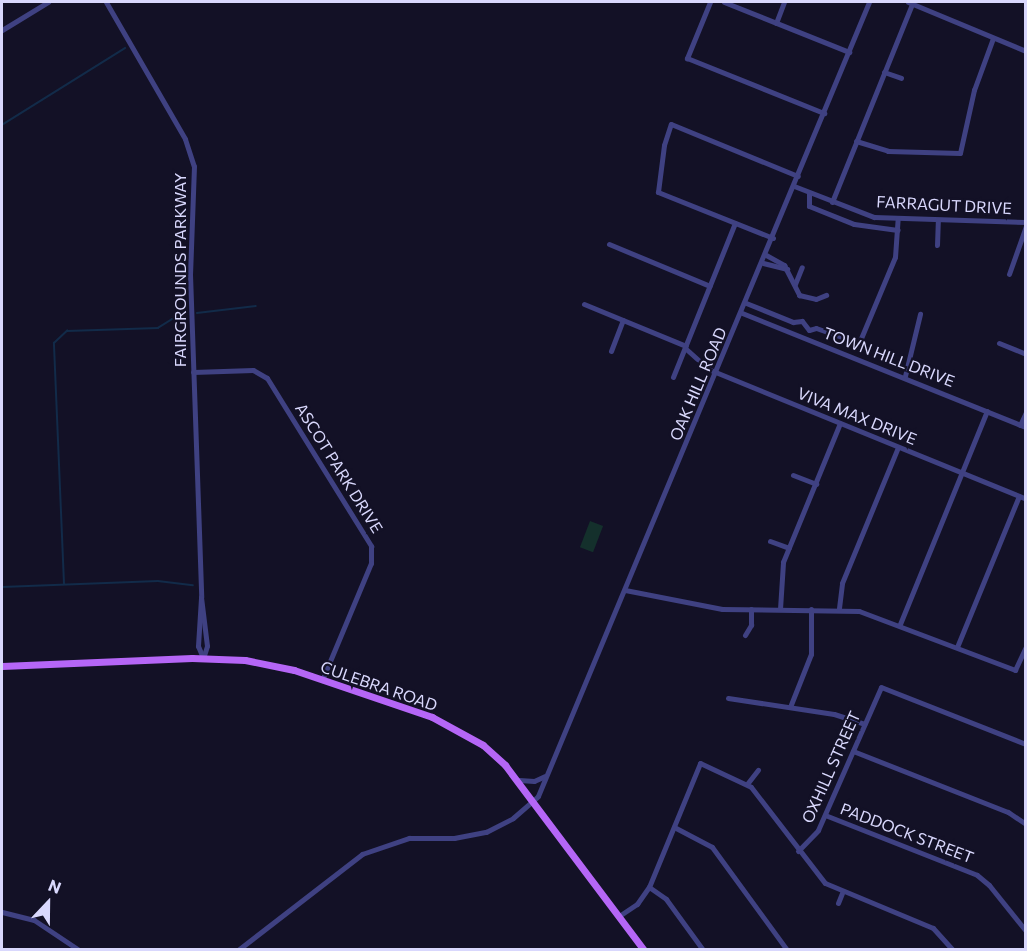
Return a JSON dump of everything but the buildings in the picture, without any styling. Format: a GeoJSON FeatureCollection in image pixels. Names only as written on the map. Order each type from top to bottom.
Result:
{"type":"FeatureCollection","features":[{"type":"Feature","properties":{"kind":"main road","name":"CULEBRA ROAD"},"geometry":{"type":"LineString","coordinates":[[2,666],[203,658],[280,666],[446,723],[489,750],[519,780],[644,950]]}},
{"type":"Feature","properties":{"kind":"street"},"geometry":{"type":"LineString","coordinates":[[2,30],[48,2]]}},
{"type":"Feature","properties":{"kind":"street","name":"FAIRGROUNDS PARKWAY"},"geometry":{"type":"LineString","coordinates":[[106,2],[192,157],[193,372],[201,597],[197,612],[198,646],[203,658]]}},
{"type":"Feature","properties":{"kind":"street"},"geometry":{"type":"LineString","coordinates":[[710,2],[687,58],[824,113]]}},
{"type":"Feature","properties":{"kind":"street"},"geometry":{"type":"LineString","coordinates":[[724,2],[849,52]]}},
{"type":"Feature","properties":{"kind":"street"},"geometry":{"type":"LineString","coordinates":[[776,22],[784,2]]}},
{"type":"Feature","properties":{"kind":"street","name":"OAK HILL ROAD"},"geometry":{"type":"LineString","coordinates":[[535,800],[718,372],[869,2]]}},
{"type":"Feature","properties":{"kind":"street"},"geometry":{"type":"LineString","coordinates":[[832,202],[910,3],[1026,51]]}},
{"type":"Feature","properties":{"kind":"street"},"geometry":{"type":"LineString","coordinates":[[856,141],[888,151],[960,153],[974,90],[993,38]]}},
{"type":"Feature","properties":{"kind":"street"},"geometry":{"type":"LineString","coordinates":[[884,72],[901,78]]}},
{"type":"Feature","properties":{"kind":"street"},"geometry":{"type":"LineString","coordinates":[[773,238],[658,192],[664,145],[671,124],[798,176]]}},
{"type":"Feature","properties":{"kind":"street","name":"FARRAGUT DRIVE"},"geometry":{"type":"LineString","coordinates":[[794,186],[874,217],[1026,224]]}},
{"type":"Feature","properties":{"kind":"street"},"geometry":{"type":"LineString","coordinates":[[809,193],[809,206],[854,224],[898,230]]}},
{"type":"Feature","properties":{"kind":"street"},"geometry":{"type":"LineString","coordinates":[[746,303],[793,322],[802,321],[809,330],[816,328],[859,343],[895,257],[898,218]]}},
{"type":"Feature","properties":{"kind":"street"},"geometry":{"type":"LineString","coordinates":[[937,245],[938,220]]}},
{"type":"Feature","properties":{"kind":"street"},"geometry":{"type":"LineString","coordinates":[[673,377],[735,223]]}},
{"type":"Feature","properties":{"kind":"street"},"geometry":{"type":"LineString","coordinates":[[1009,273],[1026,224]]}},
{"type":"Feature","properties":{"kind":"street"},"geometry":{"type":"LineString","coordinates":[[609,244],[710,286]]}},
{"type":"Feature","properties":{"kind":"street"},"geometry":{"type":"LineString","coordinates":[[766,255],[787,269],[799,295],[809,299],[826,295]]}},
{"type":"Feature","properties":{"kind":"street"},"geometry":{"type":"LineString","coordinates":[[762,263],[787,269]]}},
{"type":"Feature","properties":{"kind":"street"},"geometry":{"type":"LineString","coordinates":[[794,286],[802,267]]}},
{"type":"Feature","properties":{"kind":"street","name":"VIVA MAX DRIVE"},"geometry":{"type":"LineString","coordinates":[[584,304],[685,347],[701,364],[718,372],[1026,499]]}},
{"type":"Feature","properties":{"kind":"street","name":"TOWN HILL DRIVE"},"geometry":{"type":"LineString","coordinates":[[742,314],[906,376],[1023,426]]}},
{"type":"Feature","properties":{"kind":"street"},"geometry":{"type":"LineString","coordinates":[[906,376],[920,314]]}},
{"type":"Feature","properties":{"kind":"street"},"geometry":{"type":"LineString","coordinates":[[610,351],[623,320]]}},
{"type":"Feature","properties":{"kind":"street"},"geometry":{"type":"LineString","coordinates":[[999,344],[1026,354]]}},
{"type":"Feature","properties":{"kind":"street","name":"ASCOT PARK DRIVE"},"geometry":{"type":"LineString","coordinates":[[193,372],[253,370],[267,378],[371,546],[371,563],[322,680]]}},
{"type":"Feature","properties":{"kind":"street"},"geometry":{"type":"LineString","coordinates":[[900,624],[987,411]]}},
{"type":"Feature","properties":{"kind":"street"},"geometry":{"type":"LineString","coordinates":[[1023,426],[1026,412]]}},
{"type":"Feature","properties":{"kind":"street"},"geometry":{"type":"LineString","coordinates":[[780,609],[780,572],[840,423]]}},
{"type":"Feature","properties":{"kind":"street"},"geometry":{"type":"LineString","coordinates":[[839,608],[842,583],[898,447]]}},
{"type":"Feature","properties":{"kind":"street"},"geometry":{"type":"LineString","coordinates":[[794,475],[816,484]]}},
{"type":"Feature","properties":{"kind":"street"},"geometry":{"type":"LineString","coordinates":[[957,647],[1019,496]]}},
{"type":"Feature","properties":{"kind":"street"},"geometry":{"type":"LineString","coordinates":[[770,541],[789,548]]}},
{"type":"Feature","properties":{"kind":"street"},"geometry":{"type":"LineString","coordinates":[[626,590],[717,608],[839,608],[874,615],[1015,670],[1026,646]]}},
{"type":"Feature","properties":{"kind":"street"},"geometry":{"type":"LineString","coordinates":[[745,635],[751,625],[751,609]]}},
{"type":"Feature","properties":{"kind":"street"},"geometry":{"type":"LineString","coordinates":[[790,707],[811,654],[811,609]]}},
{"type":"Feature","properties":{"kind":"street","name":"OXHILL STREET"},"geometry":{"type":"LineString","coordinates":[[798,851],[812,840],[825,815],[880,687],[1026,744]]}},
{"type":"Feature","properties":{"kind":"street"},"geometry":{"type":"LineString","coordinates":[[728,698],[842,715],[864,724]]}},
{"type":"Feature","properties":{"kind":"street"},"geometry":{"type":"LineString","coordinates":[[853,751],[1008,812],[1026,824]]}},
{"type":"Feature","properties":{"kind":"street"},"geometry":{"type":"LineString","coordinates":[[619,916],[637,904],[649,887],[700,763],[747,784],[816,876],[842,893],[933,928],[954,950]]}},
{"type":"Feature","properties":{"kind":"street"},"geometry":{"type":"LineString","coordinates":[[747,784],[758,770]]}},
{"type":"Feature","properties":{"kind":"street"},"geometry":{"type":"LineString","coordinates":[[519,780],[534,781],[547,775]]}},
{"type":"Feature","properties":{"kind":"street"},"geometry":{"type":"LineString","coordinates":[[238,950],[362,854],[409,838],[454,838],[486,832],[535,800]]}},
{"type":"Feature","properties":{"kind":"street","name":"PADDOCK STREET"},"geometry":{"type":"LineString","coordinates":[[825,815],[977,875],[989,885],[1026,931]]}},
{"type":"Feature","properties":{"kind":"street"},"geometry":{"type":"LineString","coordinates":[[674,827],[712,847],[787,950]]}},
{"type":"Feature","properties":{"kind":"street"},"geometry":{"type":"LineString","coordinates":[[649,887],[666,899],[703,950]]}},
{"type":"Feature","properties":{"kind":"street"},"geometry":{"type":"LineString","coordinates":[[838,903],[842,893]]}},
{"type":"Feature","properties":{"kind":"street"},"geometry":{"type":"LineString","coordinates":[[2,912],[34,920],[79,950]]}},
{"type":"Feature","properties":{"kind":"green space"},"geometry":{"type":"Polygon","coordinates":[[[590,521],[603,526],[593,552],[580,547],[590,521]]]}},
{"type":"Feature","properties":{"kind":"waterway"},"geometry":{"type":"LineString","coordinates":[[2,125],[125,48]]}},
{"type":"Feature","properties":{"kind":"waterway"},"geometry":{"type":"LineString","coordinates":[[197,313],[256,306]]}},
{"type":"Feature","properties":{"kind":"waterway"},"geometry":{"type":"LineString","coordinates":[[64,584],[54,343],[67,331],[158,328],[184,312]]}},
{"type":"Feature","properties":{"kind":"waterway"},"geometry":{"type":"LineString","coordinates":[[2,587],[158,581],[193,585]]}}]}
